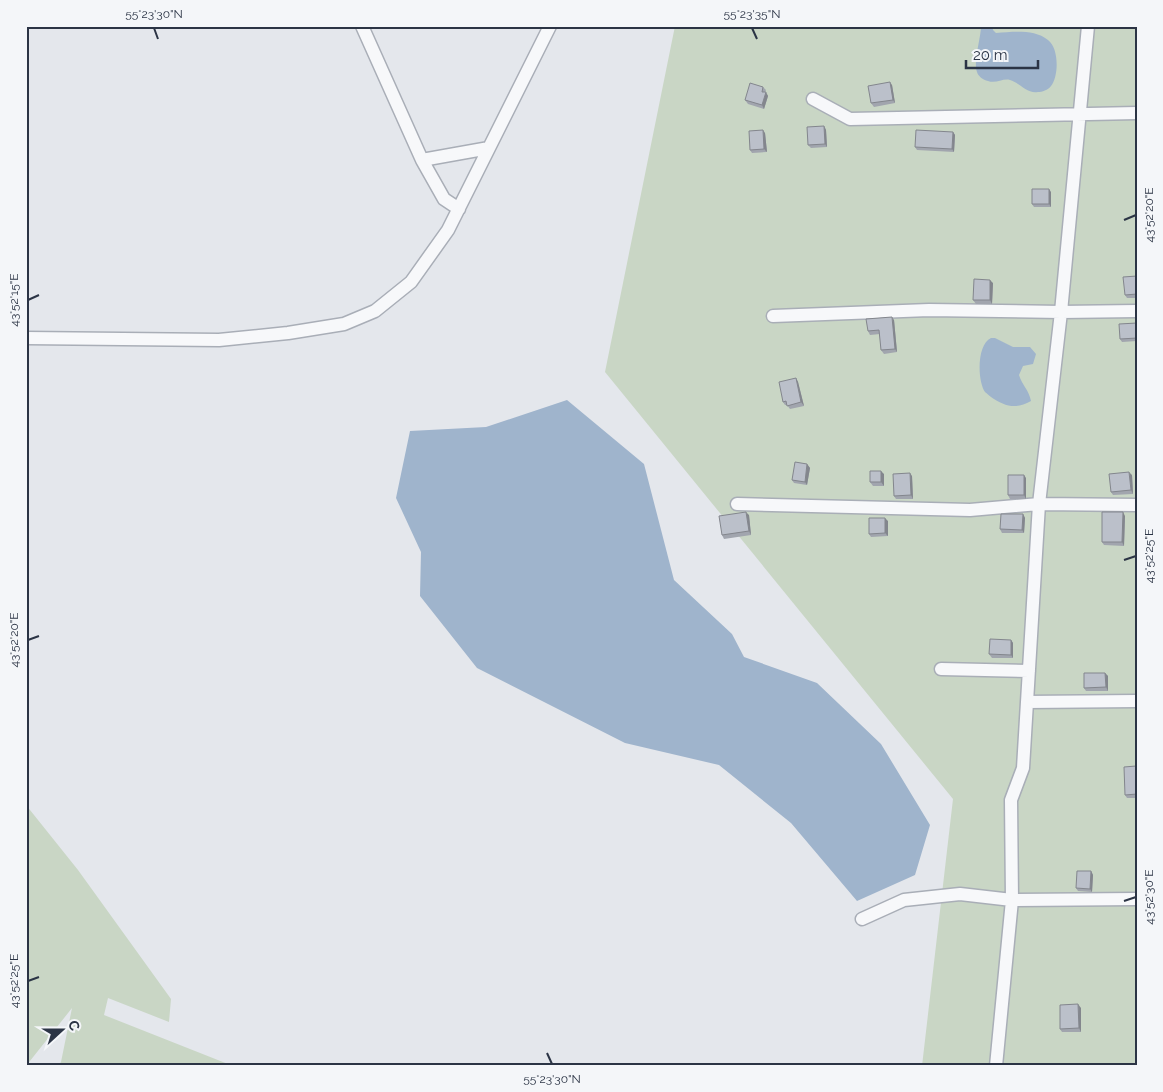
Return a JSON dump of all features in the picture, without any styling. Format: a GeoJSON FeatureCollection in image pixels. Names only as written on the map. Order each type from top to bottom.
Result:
{"type":"FeatureCollection","features":[{"type":"Feature","properties":{"kind":"lane"},"geometry":{"type":"LineString","coordinates":[[362,26],[422,160],[444,199],[459,209]]}},
{"type":"Feature","properties":{"kind":"lane"},"geometry":{"type":"LineString","coordinates":[[26,338],[219,340],[288,333],[344,324],[375,311],[411,282],[448,230],[550,26]]}},
{"type":"Feature","properties":{"kind":"lane"},"geometry":{"type":"LineString","coordinates":[[996,1066],[1012,900],[1012,800],[1023,768],[1039,504],[1061,312],[1088,26]]}},
{"type":"Feature","properties":{"kind":"lane"},"geometry":{"type":"LineString","coordinates":[[813,99],[850,119],[1137,114]]}},
{"type":"Feature","properties":{"kind":"lane"},"geometry":{"type":"LineString","coordinates":[[422,160],[489,148]]}},
{"type":"Feature","properties":{"kind":"lane"},"geometry":{"type":"LineString","coordinates":[[773,316],[929,310],[1061,312],[1137,310]]}},
{"type":"Feature","properties":{"kind":"lane"},"geometry":{"type":"LineString","coordinates":[[737,504],[970,510],[1039,504],[1137,504]]}},
{"type":"Feature","properties":{"kind":"lane"},"geometry":{"type":"LineString","coordinates":[[941,669],[1029,671]]}},
{"type":"Feature","properties":{"kind":"lane"},"geometry":{"type":"LineString","coordinates":[[1027,702],[1137,701]]}},
{"type":"Feature","properties":{"kind":"lane"},"geometry":{"type":"LineString","coordinates":[[862,918],[904,900],[960,894],[1012,900],[1137,899]]}},
{"type":"Feature","properties":{"kind":"green space"},"geometry":{"type":"Polygon","coordinates":[[[675,26],[1137,26],[1137,1066],[922,1066],[953,799],[605,372],[675,26]]]}},
{"type":"Feature","properties":{"kind":"green space"},"geometry":{"type":"Polygon","coordinates":[[[26,805],[78,870],[171,999],[169,1022],[108,998],[104,1015],[233,1066],[58,1066],[61,1062],[72,1008],[26,1066],[26,805]]]}},
{"type":"Feature","properties":{"kind":"water"},"geometry":{"type":"Polygon","coordinates":[[[981,26],[992,26],[996,33],[1030,33],[1042,36],[1048,40],[1052,44],[1057,62],[1054,81],[1051,86],[1043,91],[1034,92],[1010,80],[991,82],[981,78],[977,72],[976,62],[981,26]]]}},
{"type":"Feature","properties":{"kind":"water"},"geometry":{"type":"Polygon","coordinates":[[[991,338],[995,338],[1013,347],[1030,347],[1036,354],[1033,364],[1023,366],[1019,375],[1031,401],[1026,404],[1005,405],[985,392],[982,386],[980,363],[983,347],[991,338]]]}},
{"type":"Feature","properties":{"kind":"water"},"geometry":{"type":"Polygon","coordinates":[[[567,400],[644,464],[674,580],[732,634],[744,657],[817,683],[881,744],[930,825],[915,875],[857,901],[791,823],[719,765],[625,743],[477,668],[420,596],[421,552],[396,498],[410,431],[486,427],[567,400]]]}},
{"type":"Feature","properties":{"kind":"building"},"geometry":{"type":"Polygon","coordinates":[[[890,82],[893,100],[871,103],[868,86],[890,82]]]}},
{"type":"Feature","properties":{"kind":"building"},"geometry":{"type":"Polygon","coordinates":[[[750,83],[763,87],[762,92],[766,92],[762,105],[745,100],[750,83]]]}},
{"type":"Feature","properties":{"kind":"building"},"geometry":{"type":"Polygon","coordinates":[[[824,126],[825,144],[808,145],[807,127],[824,126]]]}},
{"type":"Feature","properties":{"kind":"building"},"geometry":{"type":"Polygon","coordinates":[[[763,130],[764,149],[750,150],[749,131],[763,130]]]}},
{"type":"Feature","properties":{"kind":"building"},"geometry":{"type":"Polygon","coordinates":[[[916,130],[953,132],[952,149],[915,147],[916,130]]]}},
{"type":"Feature","properties":{"kind":"building"},"geometry":{"type":"Polygon","coordinates":[[[1032,189],[1049,189],[1049,204],[1032,204],[1032,189]]]}},
{"type":"Feature","properties":{"kind":"building"},"geometry":{"type":"Polygon","coordinates":[[[1137,276],[1137,294],[1125,295],[1123,277],[1137,276]]]}},
{"type":"Feature","properties":{"kind":"building"},"geometry":{"type":"Polygon","coordinates":[[[974,279],[990,280],[990,300],[973,300],[974,279]]]}},
{"type":"Feature","properties":{"kind":"building"},"geometry":{"type":"Polygon","coordinates":[[[892,317],[895,349],[881,350],[879,330],[868,331],[866,319],[892,317]]]}},
{"type":"Feature","properties":{"kind":"building"},"geometry":{"type":"Polygon","coordinates":[[[1137,323],[1137,338],[1120,339],[1119,324],[1137,323]]]}},
{"type":"Feature","properties":{"kind":"building"},"geometry":{"type":"Polygon","coordinates":[[[796,378],[801,402],[787,406],[786,401],[783,402],[779,382],[796,378]]]}},
{"type":"Feature","properties":{"kind":"building"},"geometry":{"type":"Polygon","coordinates":[[[795,462],[807,464],[805,482],[792,480],[795,462]]]}},
{"type":"Feature","properties":{"kind":"building"},"geometry":{"type":"Polygon","coordinates":[[[870,471],[881,471],[881,482],[870,482],[870,471]]]}},
{"type":"Feature","properties":{"kind":"building"},"geometry":{"type":"Polygon","coordinates":[[[1129,472],[1131,490],[1111,492],[1109,474],[1129,472]]]}},
{"type":"Feature","properties":{"kind":"building"},"geometry":{"type":"Polygon","coordinates":[[[910,473],[911,495],[894,496],[893,474],[910,473]]]}},
{"type":"Feature","properties":{"kind":"building"},"geometry":{"type":"Polygon","coordinates":[[[1008,475],[1024,475],[1024,495],[1008,495],[1008,475]]]}},
{"type":"Feature","properties":{"kind":"building"},"geometry":{"type":"Polygon","coordinates":[[[746,512],[749,531],[722,535],[719,516],[746,512]]]}},
{"type":"Feature","properties":{"kind":"building"},"geometry":{"type":"Polygon","coordinates":[[[1102,512],[1123,512],[1122,542],[1102,542],[1102,512]]]}},
{"type":"Feature","properties":{"kind":"building"},"geometry":{"type":"Polygon","coordinates":[[[1001,514],[1023,514],[1022,530],[1000,529],[1001,514]]]}},
{"type":"Feature","properties":{"kind":"building"},"geometry":{"type":"Polygon","coordinates":[[[869,518],[885,518],[885,533],[869,534],[869,518]]]}},
{"type":"Feature","properties":{"kind":"building"},"geometry":{"type":"Polygon","coordinates":[[[990,639],[1011,640],[1011,655],[989,654],[990,639]]]}},
{"type":"Feature","properties":{"kind":"building"},"geometry":{"type":"Polygon","coordinates":[[[1084,673],[1105,673],[1106,687],[1084,688],[1084,673]]]}},
{"type":"Feature","properties":{"kind":"building"},"geometry":{"type":"Polygon","coordinates":[[[1136,766],[1137,794],[1125,795],[1124,767],[1136,766]]]}},
{"type":"Feature","properties":{"kind":"building"},"geometry":{"type":"Polygon","coordinates":[[[1077,871],[1091,871],[1090,889],[1076,888],[1077,871]]]}},
{"type":"Feature","properties":{"kind":"building"},"geometry":{"type":"Polygon","coordinates":[[[1078,1004],[1079,1028],[1060,1029],[1060,1005],[1078,1004]]]}}]}
